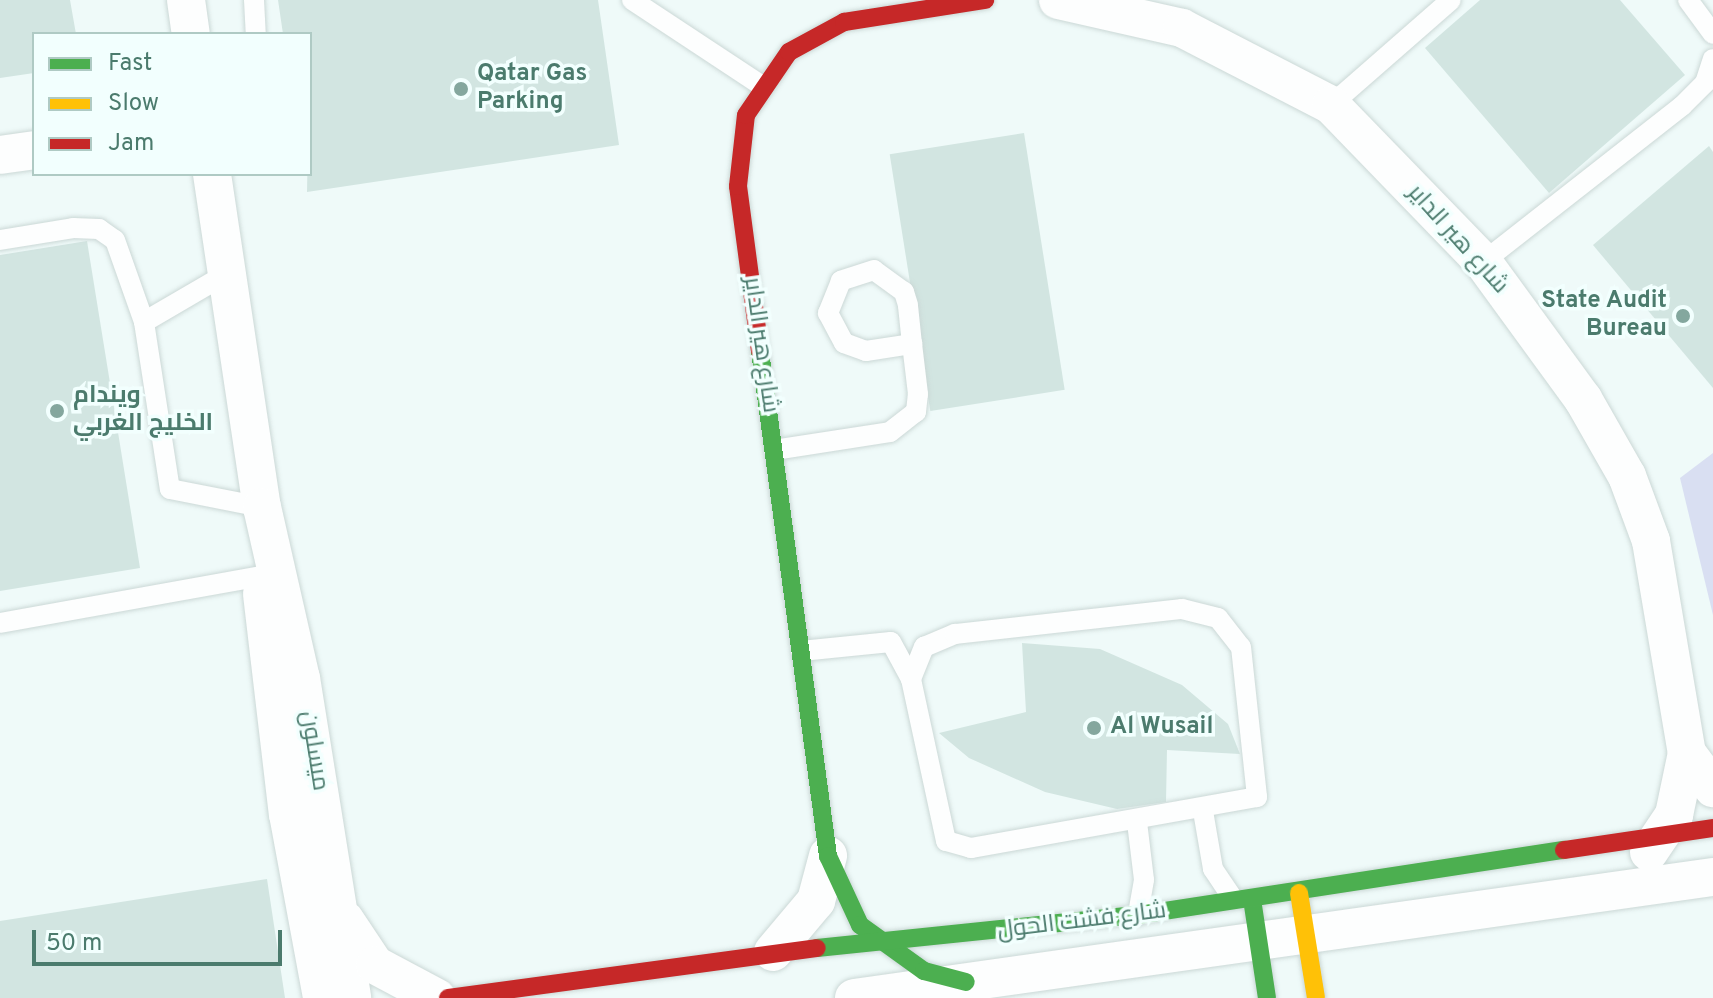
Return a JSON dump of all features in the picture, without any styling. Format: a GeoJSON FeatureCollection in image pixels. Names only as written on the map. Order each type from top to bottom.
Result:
{"type":"FeatureCollection","features":[{"type":"Feature","properties":{"kind":"street"},"geometry":{"type":"LineString","coordinates":[[186,0],[191,32]]}},
{"type":"Feature","properties":{"kind":"street","name":"شارع هير الداير"},"geometry":{"type":"LineString","coordinates":[[966,982],[924,971],[878,939],[849,909],[828,856],[738,186],[746,115],[761,85],[789,52],[844,22],[985,0]]}},
{"type":"Feature","properties":{"kind":"street","name":"شارع هير الداير"},"geometry":{"type":"LineString","coordinates":[[1058,0],[1182,28],[1266,65],[1331,105],[1483,262],[1583,399],[1627,476],[1651,541],[1687,753],[1666,835]]}},
{"type":"Feature","properties":{"kind":"street"},"geometry":{"type":"LineString","coordinates":[[0,155],[32,150]]}},
{"type":"Feature","properties":{"kind":"street","name":"ميسلون"},"geometry":{"type":"LineString","coordinates":[[212,176],[262,507],[301,678],[352,998]]}},
{"type":"Feature","properties":{"kind":"street","name":"ميسلون"},"geometry":{"type":"LineString","coordinates":[[262,507],[261,576],[288,814],[322,998]]}},
{"type":"Feature","properties":{"kind":"street","name":"شارع هير الداير"},"geometry":{"type":"LineString","coordinates":[[1687,753],[1713,788]]}},
{"type":"Feature","properties":{"kind":"street","name":"شارع فشت الحول"},"geometry":{"type":"LineString","coordinates":[[448,998],[878,939],[1138,915],[1713,828]]}},
{"type":"Feature","properties":{"kind":"street"},"geometry":{"type":"LineString","coordinates":[[1534,904],[1633,863],[1666,835]]}},
{"type":"Feature","properties":{"kind":"street","name":"شارع هير الداير"},"geometry":{"type":"LineString","coordinates":[[773,952],[816,901],[828,856]]}},
{"type":"Feature","properties":{"kind":"street","name":"شارع فشت الحول"},"geometry":{"type":"LineString","coordinates":[[854,998],[1260,946],[1713,877]]}},
{"type":"Feature","properties":{"kind":"street"},"geometry":{"type":"LineString","coordinates":[[1299,893],[1316,998]]}},
{"type":"Feature","properties":{"kind":"street"},"geometry":{"type":"LineString","coordinates":[[1244,900],[1260,946],[1267,998]]}},
{"type":"Feature","properties":{"kind":"street"},"geometry":{"type":"LineString","coordinates":[[338,902],[375,965],[437,998]]}},
{"type":"Feature","properties":{"kind":"lane"},"geometry":{"type":"LineString","coordinates":[[254,0],[256,32]]}},
{"type":"Feature","properties":{"kind":"lane"},"geometry":{"type":"LineString","coordinates":[[632,0],[761,85]]}},
{"type":"Feature","properties":{"kind":"lane"},"geometry":{"type":"LineString","coordinates":[[1331,105],[1451,0]]}},
{"type":"Feature","properties":{"kind":"lane"},"geometry":{"type":"LineString","coordinates":[[1688,0],[1713,34]]}},
{"type":"Feature","properties":{"kind":"lane"},"geometry":{"type":"LineString","coordinates":[[1483,262],[1682,106],[1705,83],[1713,59]]}},
{"type":"Feature","properties":{"kind":"lane"},"geometry":{"type":"LineString","coordinates":[[0,240],[99,229],[126,255],[144,322],[170,489],[262,507]]}},
{"type":"Feature","properties":{"kind":"lane"},"geometry":{"type":"LineString","coordinates":[[774,450],[901,428],[918,403],[912,344],[897,282],[874,270],[841,281],[828,313],[844,343],[866,351],[912,344]]}},
{"type":"Feature","properties":{"kind":"lane"},"geometry":{"type":"LineString","coordinates":[[144,322],[226,274]]}},
{"type":"Feature","properties":{"kind":"lane"},"geometry":{"type":"LineString","coordinates":[[0,623],[261,576]]}},
{"type":"Feature","properties":{"kind":"lane"},"geometry":{"type":"LineString","coordinates":[[801,651],[891,642],[911,679],[938,826],[954,846],[1203,811],[1251,801],[1261,784],[1241,647],[1207,612],[944,636],[924,647],[911,679]]}},
{"type":"Feature","properties":{"kind":"lane"},"geometry":{"type":"LineString","coordinates":[[1203,811],[1213,869],[1244,900]]}},
{"type":"Feature","properties":{"kind":"lane"},"geometry":{"type":"LineString","coordinates":[[1137,822],[1144,880],[1138,915]]}},
{"type":"Feature","properties":{"kind":"shaded area"},"geometry":{"type":"Polygon","coordinates":[[[1713,453],[1713,615],[1680,478],[1713,453]]]}},
{"type":"Feature","properties":{"kind":"building"},"geometry":{"type":"Polygon","coordinates":[[[0,0],[70,0],[76,32],[32,32],[32,73],[0,78],[0,0]]]}},
{"type":"Feature","properties":{"kind":"building","name":"Qatar Gas Parking"},"geometry":{"type":"Polygon","coordinates":[[[278,0],[598,0],[619,145],[307,192],[307,176],[312,176],[312,32],[283,32],[278,0]]]}},
{"type":"Feature","properties":{"kind":"building"},"geometry":{"type":"Polygon","coordinates":[[[1480,0],[1620,0],[1685,75],[1549,193],[1425,48],[1480,0]]]}},
{"type":"Feature","properties":{"kind":"building"},"geometry":{"type":"Polygon","coordinates":[[[1024,133],[1065,390],[930,411],[890,154],[1024,133]]]}},
{"type":"Feature","properties":{"kind":"building","name":"State Audit Bureau"},"geometry":{"type":"Polygon","coordinates":[[[1709,146],[1713,152],[1713,388],[1593,245],[1709,146]]]}},
{"type":"Feature","properties":{"kind":"building","name":"ويندام الخليج الغربي"},"geometry":{"type":"Polygon","coordinates":[[[87,241],[140,568],[0,591],[0,255],[87,241]]]}},
{"type":"Feature","properties":{"kind":"building","name":"Al Wusail"},"geometry":{"type":"Polygon","coordinates":[[[1022,643],[1100,649],[1182,685],[1228,724],[1240,754],[1167,750],[1166,802],[1117,809],[1045,792],[969,758],[939,733],[1026,712],[1022,643]]]}},
{"type":"Feature","properties":{"kind":"building"},"geometry":{"type":"Polygon","coordinates":[[[267,879],[285,998],[0,998],[0,921],[267,879]]]}},
{"type":"Feature","properties":{"kind":"traffic: fast"},"geometry":{"type":"LineString","coordinates":[[760,351],[828,856],[860,925],[924,971],[966,982]]}},
{"type":"Feature","properties":{"kind":"traffic: fast"},"geometry":{"type":"LineString","coordinates":[[817,948],[1138,915],[1564,850]]}},
{"type":"Feature","properties":{"kind":"traffic: fast"},"geometry":{"type":"LineString","coordinates":[[1252,899],[1267,998]]}},
{"type":"Feature","properties":{"kind":"traffic: slow"},"geometry":{"type":"LineString","coordinates":[[1299,893],[1316,998]]}},
{"type":"Feature","properties":{"kind":"traffic: jam"},"geometry":{"type":"LineString","coordinates":[[760,351],[738,186],[746,115],[789,52],[844,22],[985,0]]}},
{"type":"Feature","properties":{"kind":"traffic: jam"},"geometry":{"type":"LineString","coordinates":[[1564,850],[1713,828]]}},
{"type":"Feature","properties":{"kind":"traffic: jam"},"geometry":{"type":"LineString","coordinates":[[448,998],[817,948]]}},
{"type":"Feature","properties":{"kind":"place","name":"Qatar Gas Parking"},"geometry":{"type":"Point","coordinates":[461,89]}},
{"type":"Feature","properties":{"kind":"place","name":"State Audit Bureau"},"geometry":{"type":"Point","coordinates":[1683,316]}},
{"type":"Feature","properties":{"kind":"place","name":"ويندام الخليج الغربي"},"geometry":{"type":"Point","coordinates":[57,411]}},
{"type":"Feature","properties":{"kind":"place","name":"Al Wusail"},"geometry":{"type":"Point","coordinates":[1094,728]}}]}
